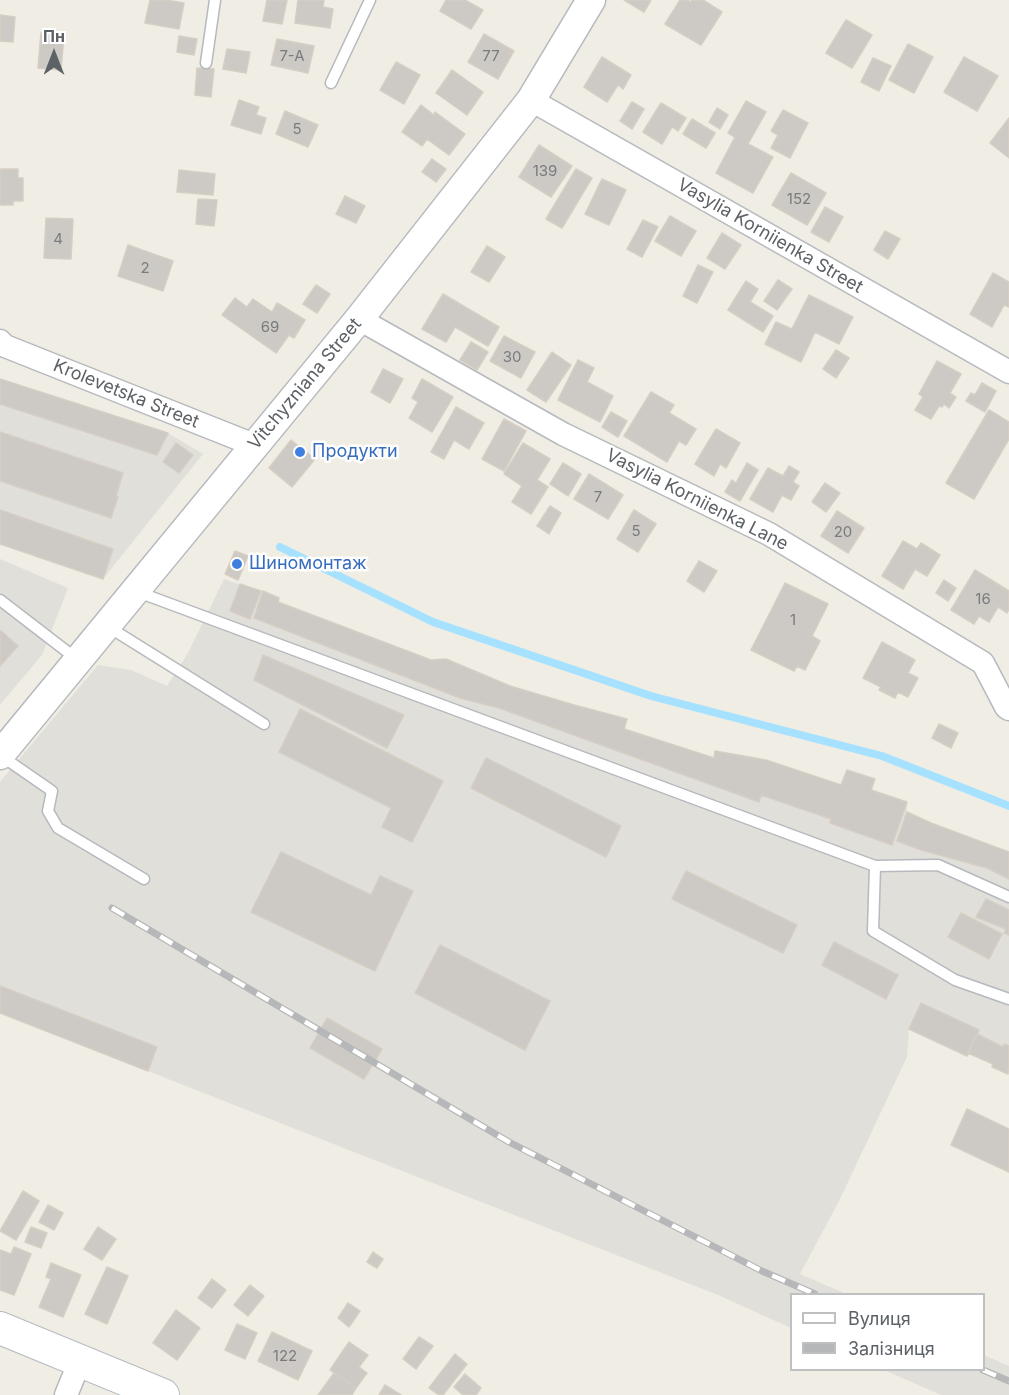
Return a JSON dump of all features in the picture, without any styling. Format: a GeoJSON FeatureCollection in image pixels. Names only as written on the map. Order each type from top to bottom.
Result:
{"type":"FeatureCollection","features":[{"type":"Feature","properties":{"kind":"main road"},"geometry":{"type":"LineString","coordinates":[[0,1328],[163,1395]]}},
{"type":"Feature","properties":{"kind":"street","name":"Vitchyzniana Street"},"geometry":{"type":"LineString","coordinates":[[0,755],[359,319],[531,100],[591,0]]}},
{"type":"Feature","properties":{"kind":"street","name":"Vasylia Korniienka Street"},"geometry":{"type":"LineString","coordinates":[[531,100],[1009,372]]}},
{"type":"Feature","properties":{"kind":"street","name":"Vasylia Korniienka Lane"},"geometry":{"type":"LineString","coordinates":[[359,319],[563,434],[769,534],[983,663],[1009,709]]}},
{"type":"Feature","properties":{"kind":"street","name":"Krolevetska Street"},"geometry":{"type":"LineString","coordinates":[[0,340],[5,346],[254,445]]}},
{"type":"Feature","properties":{"kind":"street"},"geometry":{"type":"LineString","coordinates":[[66,1395],[80,1361]]}},
{"type":"Feature","properties":{"kind":"lane"},"geometry":{"type":"LineString","coordinates":[[206,63],[215,0]]}},
{"type":"Feature","properties":{"kind":"lane"},"geometry":{"type":"LineString","coordinates":[[331,83],[370,0]]}},
{"type":"Feature","properties":{"kind":"lane"},"geometry":{"type":"LineString","coordinates":[[135,591],[875,866],[938,865],[1009,897]]}},
{"type":"Feature","properties":{"kind":"lane"},"geometry":{"type":"LineString","coordinates":[[0,600],[78,661]]}},
{"type":"Feature","properties":{"kind":"lane"},"geometry":{"type":"LineString","coordinates":[[106,626],[264,724]]}},
{"type":"Feature","properties":{"kind":"lane"},"geometry":{"type":"LineString","coordinates":[[0,755],[52,791],[48,811],[58,828],[144,879]]}},
{"type":"Feature","properties":{"kind":"lane"},"geometry":{"type":"LineString","coordinates":[[875,866],[873,931],[956,980],[1009,999]]}},
{"type":"Feature","properties":{"kind":"shaded area"},"geometry":{"type":"Polygon","coordinates":[[[0,379],[168,433],[203,454],[103,579],[0,544],[0,379]]]}},
{"type":"Feature","properties":{"kind":"shaded area"},"geometry":{"type":"Polygon","coordinates":[[[0,559],[68,588],[42,655],[0,705],[0,559]]]}},
{"type":"Feature","properties":{"kind":"shaded area"},"geometry":{"type":"Polygon","coordinates":[[[224,579],[279,598],[278,602],[431,660],[446,659],[510,686],[627,719],[625,729],[714,758],[715,751],[766,760],[841,785],[847,770],[875,779],[872,790],[907,802],[907,812],[1009,852],[1008,1074],[969,1053],[909,1029],[907,1057],[839,1201],[800,1274],[844,1293],[790,1293],[790,1328],[718,1295],[0,1013],[0,782],[98,665],[131,670],[167,686],[188,653],[224,579]]]}},
{"type":"Feature","properties":{"kind":"shaded area"},"geometry":{"type":"Polygon","coordinates":[[[985,1355],[1009,1366],[1009,1395],[941,1395],[886,1371],[985,1371],[985,1355]]]}},
{"type":"Feature","properties":{"kind":"building"},"geometry":{"type":"Polygon","coordinates":[[[150,0],[184,3],[179,29],[145,23],[150,0]]]}},
{"type":"Feature","properties":{"kind":"building"},"geometry":{"type":"Polygon","coordinates":[[[267,0],[287,0],[282,24],[263,21],[267,0]]]}},
{"type":"Feature","properties":{"kind":"building"},"geometry":{"type":"Polygon","coordinates":[[[298,0],[324,0],[323,7],[333,9],[330,28],[295,23],[298,0]]]}},
{"type":"Feature","properties":{"kind":"building"},"geometry":{"type":"Polygon","coordinates":[[[446,0],[465,0],[483,10],[471,29],[440,11],[446,0]]]}},
{"type":"Feature","properties":{"kind":"building"},"geometry":{"type":"Polygon","coordinates":[[[624,0],[651,0],[644,12],[624,0]]]}},
{"type":"Feature","properties":{"kind":"building"},"geometry":{"type":"Polygon","coordinates":[[[680,0],[691,2],[692,0],[703,0],[722,12],[701,45],[665,24],[680,0]]]}},
{"type":"Feature","properties":{"kind":"building"},"geometry":{"type":"Polygon","coordinates":[[[0,15],[15,17],[13,42],[0,41],[0,15]]]}},
{"type":"Feature","properties":{"kind":"building"},"geometry":{"type":"Polygon","coordinates":[[[846,20],[872,35],[852,68],[826,53],[846,20]]]}},
{"type":"Feature","properties":{"kind":"building"},"geometry":{"type":"Polygon","coordinates":[[[41,33],[64,35],[61,70],[38,68],[41,33]]]}},
{"type":"Feature","properties":{"kind":"building"},"geometry":{"type":"Polygon","coordinates":[[[484,34],[514,51],[498,79],[468,62],[484,34]]]}},
{"type":"Feature","properties":{"kind":"building"},"geometry":{"type":"Polygon","coordinates":[[[179,36],[197,39],[194,55],[177,52],[179,36]]]}},
{"type":"Feature","properties":{"kind":"building"},"geometry":{"type":"Polygon","coordinates":[[[277,39],[314,46],[308,73],[271,65],[277,39]]]}},
{"type":"Feature","properties":{"kind":"building"},"geometry":{"type":"Polygon","coordinates":[[[908,44],[933,57],[914,93],[889,80],[908,44]]]}},
{"type":"Feature","properties":{"kind":"building"},"geometry":{"type":"Polygon","coordinates":[[[227,49],[250,52],[246,73],[223,69],[227,49]]]}},
{"type":"Feature","properties":{"kind":"building"},"geometry":{"type":"Polygon","coordinates":[[[602,57],[631,75],[623,89],[618,85],[607,102],[584,87],[602,57]]]}},
{"type":"Feature","properties":{"kind":"building"},"geometry":{"type":"Polygon","coordinates":[[[964,57],[998,76],[977,111],[944,92],[964,57]]]}},
{"type":"Feature","properties":{"kind":"building"},"geometry":{"type":"Polygon","coordinates":[[[873,58],[891,66],[879,91],[861,82],[873,58]]]}},
{"type":"Feature","properties":{"kind":"building"},"geometry":{"type":"Polygon","coordinates":[[[396,62],[420,75],[404,104],[380,90],[396,62]]]}},
{"type":"Feature","properties":{"kind":"building"},"geometry":{"type":"Polygon","coordinates":[[[197,68],[214,69],[211,97],[195,95],[197,68]]]}},
{"type":"Feature","properties":{"kind":"building"},"geometry":{"type":"Polygon","coordinates":[[[452,70],[483,92],[467,115],[436,93],[452,70]]]}},
{"type":"Feature","properties":{"kind":"building"},"geometry":{"type":"Polygon","coordinates":[[[239,100],[259,107],[256,115],[266,118],[261,134],[231,125],[239,100]]]}},
{"type":"Feature","properties":{"kind":"building"},"geometry":{"type":"Polygon","coordinates":[[[746,101],[766,112],[748,144],[773,157],[753,193],[716,173],[735,137],[728,133],[746,101]]]}},
{"type":"Feature","properties":{"kind":"building"},"geometry":{"type":"Polygon","coordinates":[[[632,102],[644,109],[632,129],[620,121],[632,102]]]}},
{"type":"Feature","properties":{"kind":"building"},"geometry":{"type":"Polygon","coordinates":[[[661,103],[686,118],[678,131],[672,127],[662,144],[643,132],[661,103]]]}},
{"type":"Feature","properties":{"kind":"building"},"geometry":{"type":"Polygon","coordinates":[[[421,105],[434,115],[435,112],[465,134],[449,155],[427,139],[422,146],[402,132],[421,105]]]}},
{"type":"Feature","properties":{"kind":"building"},"geometry":{"type":"Polygon","coordinates":[[[717,108],[728,115],[720,129],[709,122],[717,108]]]}},
{"type":"Feature","properties":{"kind":"building"},"geometry":{"type":"Polygon","coordinates":[[[783,110],[808,123],[790,158],[771,148],[778,135],[771,131],[783,110]]]}},
{"type":"Feature","properties":{"kind":"building"},"geometry":{"type":"Polygon","coordinates":[[[285,111],[318,125],[308,147],[276,134],[285,111]]]}},
{"type":"Feature","properties":{"kind":"building"},"geometry":{"type":"Polygon","coordinates":[[[1009,118],[1009,158],[990,143],[1009,118]]]}},
{"type":"Feature","properties":{"kind":"building"},"geometry":{"type":"Polygon","coordinates":[[[692,119],[715,133],[706,148],[683,134],[692,119]]]}},
{"type":"Feature","properties":{"kind":"building"},"geometry":{"type":"Polygon","coordinates":[[[539,145],[572,166],[551,197],[519,177],[539,145]]]}},
{"type":"Feature","properties":{"kind":"building"},"geometry":{"type":"Polygon","coordinates":[[[432,159],[446,169],[436,182],[422,172],[432,159]]]}},
{"type":"Feature","properties":{"kind":"building"},"geometry":{"type":"Polygon","coordinates":[[[0,169],[18,169],[18,178],[23,178],[23,201],[13,201],[13,205],[0,205],[0,169]]]}},
{"type":"Feature","properties":{"kind":"building"},"geometry":{"type":"Polygon","coordinates":[[[576,169],[592,178],[562,228],[546,219],[576,169]]]}},
{"type":"Feature","properties":{"kind":"building"},"geometry":{"type":"Polygon","coordinates":[[[179,170],[215,174],[213,195],[177,192],[179,170]]]}},
{"type":"Feature","properties":{"kind":"building"},"geometry":{"type":"Polygon","coordinates":[[[791,173],[826,193],[807,225],[772,205],[791,173]]]}},
{"type":"Feature","properties":{"kind":"building"},"geometry":{"type":"Polygon","coordinates":[[[602,179],[626,190],[609,225],[585,214],[602,179]]]}},
{"type":"Feature","properties":{"kind":"building"},"geometry":{"type":"Polygon","coordinates":[[[345,196],[365,206],[356,223],[336,214],[345,196]]]}},
{"type":"Feature","properties":{"kind":"building"},"geometry":{"type":"Polygon","coordinates":[[[198,199],[217,200],[214,226],[196,224],[198,199]]]}},
{"type":"Feature","properties":{"kind":"building"},"geometry":{"type":"Polygon","coordinates":[[[825,207],[843,217],[829,242],[811,232],[825,207]]]}},
{"type":"Feature","properties":{"kind":"building"},"geometry":{"type":"Polygon","coordinates":[[[670,216],[696,231],[681,256],[655,241],[670,216]]]}},
{"type":"Feature","properties":{"kind":"building"},"geometry":{"type":"Polygon","coordinates":[[[46,218],[73,219],[71,259],[44,258],[46,218]]]}},
{"type":"Feature","properties":{"kind":"building"},"geometry":{"type":"Polygon","coordinates":[[[643,220],[658,227],[642,257],[627,249],[643,220]]]}},
{"type":"Feature","properties":{"kind":"building"},"geometry":{"type":"Polygon","coordinates":[[[885,231],[900,239],[888,259],[874,250],[885,231]]]}},
{"type":"Feature","properties":{"kind":"building"},"geometry":{"type":"Polygon","coordinates":[[[722,233],[741,245],[725,269],[707,258],[722,233]]]}},
{"type":"Feature","properties":{"kind":"building"},"geometry":{"type":"Polygon","coordinates":[[[128,245],[173,261],[163,291],[118,276],[128,245]]]}},
{"type":"Feature","properties":{"kind":"building"},"geometry":{"type":"Polygon","coordinates":[[[487,246],[505,257],[489,282],[471,272],[487,246]]]}},
{"type":"Feature","properties":{"kind":"building"},"geometry":{"type":"Polygon","coordinates":[[[698,265],[713,272],[697,303],[683,296],[698,265]]]}},
{"type":"Feature","properties":{"kind":"building"},"geometry":{"type":"Polygon","coordinates":[[[993,273],[1009,282],[1009,307],[1004,305],[992,327],[970,314],[993,273]]]}},
{"type":"Feature","properties":{"kind":"building"},"geometry":{"type":"Polygon","coordinates":[[[778,280],[792,289],[777,310],[764,301],[778,280]]]}},
{"type":"Feature","properties":{"kind":"building"},"geometry":{"type":"Polygon","coordinates":[[[746,281],[758,289],[750,302],[773,316],[763,332],[728,310],[746,281]]]}},
{"type":"Feature","properties":{"kind":"building"},"geometry":{"type":"Polygon","coordinates":[[[316,285],[330,294],[317,313],[303,304],[316,285]]]}},
{"type":"Feature","properties":{"kind":"building"},"geometry":{"type":"Polygon","coordinates":[[[443,294],[499,327],[488,346],[455,327],[446,342],[422,329],[443,294]]]}},
{"type":"Feature","properties":{"kind":"building"},"geometry":{"type":"Polygon","coordinates":[[[809,295],[853,317],[839,344],[815,332],[801,362],[765,344],[776,322],[792,329],[809,295]]]}},
{"type":"Feature","properties":{"kind":"building"},"geometry":{"type":"Polygon","coordinates":[[[235,298],[247,307],[253,299],[272,312],[277,303],[305,320],[294,338],[289,335],[276,353],[222,315],[235,298]]]}},
{"type":"Feature","properties":{"kind":"building"},"geometry":{"type":"Polygon","coordinates":[[[504,336],[535,352],[521,378],[490,361],[504,336]]]}},
{"type":"Feature","properties":{"kind":"building"},"geometry":{"type":"Polygon","coordinates":[[[471,342],[488,352],[477,370],[460,360],[471,342]]]}},
{"type":"Feature","properties":{"kind":"building"},"geometry":{"type":"Polygon","coordinates":[[[836,350],[849,358],[836,378],[823,369],[836,350]]]}},
{"type":"Feature","properties":{"kind":"building"},"geometry":{"type":"Polygon","coordinates":[[[552,352],[571,365],[546,402],[527,390],[552,352]]]}},
{"type":"Feature","properties":{"kind":"building"},"geometry":{"type":"Polygon","coordinates":[[[578,360],[594,368],[587,382],[613,396],[600,422],[558,400],[578,360]]]}},
{"type":"Feature","properties":{"kind":"building"},"geometry":{"type":"Polygon","coordinates":[[[937,361],[961,374],[950,393],[956,397],[949,408],[944,404],[942,407],[939,406],[931,419],[915,410],[923,397],[919,394],[937,361]]]}},
{"type":"Feature","properties":{"kind":"building"},"geometry":{"type":"Polygon","coordinates":[[[383,369],[403,379],[390,403],[371,392],[383,369]]]}},
{"type":"Feature","properties":{"kind":"building"},"geometry":{"type":"Polygon","coordinates":[[[0,379],[168,433],[157,455],[0,404],[0,379]]]}},
{"type":"Feature","properties":{"kind":"building"},"geometry":{"type":"Polygon","coordinates":[[[422,379],[453,397],[432,432],[409,418],[418,402],[412,398],[422,379]]]}},
{"type":"Feature","properties":{"kind":"building"},"geometry":{"type":"Polygon","coordinates":[[[982,383],[996,391],[985,412],[966,401],[971,393],[975,395],[982,383]]]}},
{"type":"Feature","properties":{"kind":"building"},"geometry":{"type":"Polygon","coordinates":[[[651,392],[674,405],[669,413],[696,429],[686,445],[679,441],[667,462],[624,436],[651,392]]]}},
{"type":"Feature","properties":{"kind":"building"},"geometry":{"type":"Polygon","coordinates":[[[456,407],[484,423],[469,449],[454,440],[444,459],[431,452],[456,407]]]}},
{"type":"Feature","properties":{"kind":"building"},"geometry":{"type":"Polygon","coordinates":[[[989,410],[1009,422],[1009,439],[974,499],[946,483],[989,410]]]}},
{"type":"Feature","properties":{"kind":"building"},"geometry":{"type":"Polygon","coordinates":[[[611,412],[627,421],[618,437],[602,427],[611,412]]]}},
{"type":"Feature","properties":{"kind":"building"},"geometry":{"type":"Polygon","coordinates":[[[504,419],[526,431],[504,471],[482,459],[504,419]]]}},
{"type":"Feature","properties":{"kind":"building"},"geometry":{"type":"Polygon","coordinates":[[[716,429],[740,443],[726,468],[720,464],[714,476],[695,464],[716,429]]]}},
{"type":"Feature","properties":{"kind":"building"},"geometry":{"type":"Polygon","coordinates":[[[0,432],[123,473],[111,518],[0,481],[0,432]]]}},
{"type":"Feature","properties":{"kind":"building"},"geometry":{"type":"Polygon","coordinates":[[[291,440],[315,459],[292,487],[269,468],[291,440]]]}},
{"type":"Feature","properties":{"kind":"building"},"geometry":{"type":"Polygon","coordinates":[[[176,443],[193,455],[179,473],[163,462],[176,443]]]}},
{"type":"Feature","properties":{"kind":"building"},"geometry":{"type":"Polygon","coordinates":[[[523,443],[550,459],[537,480],[548,487],[531,514],[512,502],[522,486],[504,474],[523,443]]]}},
{"type":"Feature","properties":{"kind":"building"},"geometry":{"type":"Polygon","coordinates":[[[563,463],[581,474],[568,496],[550,484],[563,463]]]}},
{"type":"Feature","properties":{"kind":"building"},"geometry":{"type":"Polygon","coordinates":[[[747,463],[758,470],[740,501],[725,492],[732,480],[736,483],[747,463]]]}},
{"type":"Feature","properties":{"kind":"building"},"geometry":{"type":"Polygon","coordinates":[[[789,466],[799,472],[793,482],[799,486],[791,500],[782,495],[773,512],[750,499],[768,468],[783,476],[789,466]]]}},
{"type":"Feature","properties":{"kind":"building"},"geometry":{"type":"Polygon","coordinates":[[[589,474],[623,495],[608,519],[574,499],[589,474]]]}},
{"type":"Feature","properties":{"kind":"building"},"geometry":{"type":"Polygon","coordinates":[[[825,483],[840,493],[826,512],[812,502],[825,483]]]}},
{"type":"Feature","properties":{"kind":"building"},"geometry":{"type":"Polygon","coordinates":[[[550,506],[561,513],[549,534],[537,526],[550,506]]]}},
{"type":"Feature","properties":{"kind":"building"},"geometry":{"type":"Polygon","coordinates":[[[0,510],[113,549],[103,579],[0,544],[0,510]]]}},
{"type":"Feature","properties":{"kind":"building"},"geometry":{"type":"Polygon","coordinates":[[[634,510],[656,524],[638,552],[617,539],[634,510]]]}},
{"type":"Feature","properties":{"kind":"building"},"geometry":{"type":"Polygon","coordinates":[[[837,511],[864,528],[848,553],[821,536],[837,511]]]}},
{"type":"Feature","properties":{"kind":"building"},"geometry":{"type":"Polygon","coordinates":[[[903,541],[917,549],[921,543],[940,555],[927,576],[915,569],[903,589],[882,576],[903,541]]]}},
{"type":"Feature","properties":{"kind":"building"},"geometry":{"type":"Polygon","coordinates":[[[235,551],[248,556],[238,580],[225,574],[235,551]]]}},
{"type":"Feature","properties":{"kind":"building"},"geometry":{"type":"Polygon","coordinates":[[[699,561],[717,571],[704,592],[687,581],[699,561]]]}},
{"type":"Feature","properties":{"kind":"building"},"geometry":{"type":"Polygon","coordinates":[[[975,570],[1009,591],[1009,609],[1007,613],[998,607],[989,622],[979,616],[974,624],[951,610],[975,570]]]}},
{"type":"Feature","properties":{"kind":"building"},"geometry":{"type":"Polygon","coordinates":[[[944,580],[956,588],[948,601],[936,593],[944,580]]]}},
{"type":"Feature","properties":{"kind":"building"},"geometry":{"type":"Polygon","coordinates":[[[785,583],[828,604],[812,636],[820,641],[805,670],[797,666],[794,671],[751,650],[785,583]]]}},
{"type":"Feature","properties":{"kind":"building"},"geometry":{"type":"Polygon","coordinates":[[[240,584],[261,591],[250,619],[230,611],[240,584]]]}},
{"type":"Feature","properties":{"kind":"building"},"geometry":{"type":"Polygon","coordinates":[[[263,591],[279,598],[278,602],[431,660],[446,659],[510,686],[627,719],[624,729],[714,758],[715,751],[766,760],[841,785],[847,770],[875,779],[871,790],[907,802],[892,845],[830,823],[831,819],[761,795],[759,802],[499,708],[460,698],[254,618],[263,591]]]}},
{"type":"Feature","properties":{"kind":"building"},"geometry":{"type":"Polygon","coordinates":[[[0,630],[18,646],[0,666],[0,630]]]}},
{"type":"Feature","properties":{"kind":"building"},"geometry":{"type":"Polygon","coordinates":[[[882,642],[915,660],[908,673],[918,678],[908,697],[898,692],[895,698],[879,690],[881,687],[863,678],[882,642]]]}},
{"type":"Feature","properties":{"kind":"building"},"geometry":{"type":"Polygon","coordinates":[[[263,655],[404,715],[387,748],[254,680],[263,655]]]}},
{"type":"Feature","properties":{"kind":"building"},"geometry":{"type":"Polygon","coordinates":[[[300,709],[443,781],[412,842],[382,827],[391,808],[279,752],[300,709]]]}},
{"type":"Feature","properties":{"kind":"building"},"geometry":{"type":"Polygon","coordinates":[[[939,724],[958,733],[951,748],[932,738],[939,724]]]}},
{"type":"Feature","properties":{"kind":"building"},"geometry":{"type":"Polygon","coordinates":[[[486,758],[621,826],[606,857],[471,788],[486,758]]]}},
{"type":"Feature","properties":{"kind":"building"},"geometry":{"type":"Polygon","coordinates":[[[907,812],[1009,852],[1009,879],[987,868],[897,841],[907,812]]]}},
{"type":"Feature","properties":{"kind":"building"},"geometry":{"type":"Polygon","coordinates":[[[281,852],[371,895],[380,876],[413,891],[375,971],[251,912],[281,852]]]}},
{"type":"Feature","properties":{"kind":"building"},"geometry":{"type":"Polygon","coordinates":[[[686,871],[797,925],[783,953],[672,899],[686,871]]]}},
{"type":"Feature","properties":{"kind":"building"},"geometry":{"type":"Polygon","coordinates":[[[986,899],[1009,910],[1009,935],[1004,933],[1006,929],[976,917],[986,899]]]}},
{"type":"Feature","properties":{"kind":"building"},"geometry":{"type":"Polygon","coordinates":[[[961,913],[1002,934],[989,959],[948,937],[961,913]]]}},
{"type":"Feature","properties":{"kind":"building"},"geometry":{"type":"Polygon","coordinates":[[[834,942],[898,975],[886,999],[822,965],[834,942]]]}},
{"type":"Feature","properties":{"kind":"building"},"geometry":{"type":"Polygon","coordinates":[[[440,945],[550,1001],[525,1050],[415,993],[440,945]]]}},
{"type":"Feature","properties":{"kind":"building"},"geometry":{"type":"Polygon","coordinates":[[[0,986],[157,1047],[148,1071],[0,1013],[0,986]]]}},
{"type":"Feature","properties":{"kind":"building"},"geometry":{"type":"Polygon","coordinates":[[[921,1003],[979,1030],[967,1056],[909,1029],[921,1003]]]}},
{"type":"Feature","properties":{"kind":"building"},"geometry":{"type":"Polygon","coordinates":[[[327,1018],[382,1049],[364,1079],[310,1048],[327,1018]]]}},
{"type":"Feature","properties":{"kind":"building"},"geometry":{"type":"Polygon","coordinates":[[[977,1034],[1003,1047],[1004,1044],[1009,1046],[1008,1074],[992,1067],[993,1064],[968,1053],[977,1034]]]}},
{"type":"Feature","properties":{"kind":"building"},"geometry":{"type":"Polygon","coordinates":[[[967,1109],[1009,1129],[1009,1172],[951,1145],[967,1109]]]}},
{"type":"Feature","properties":{"kind":"building"},"geometry":{"type":"Polygon","coordinates":[[[23,1191],[39,1201],[16,1240],[0,1231],[23,1191]]]}},
{"type":"Feature","properties":{"kind":"building"},"geometry":{"type":"Polygon","coordinates":[[[48,1205],[63,1213],[54,1230],[39,1222],[48,1205]]]}},
{"type":"Feature","properties":{"kind":"building"},"geometry":{"type":"Polygon","coordinates":[[[31,1227],[47,1233],[41,1248],[25,1242],[31,1227]]]}},
{"type":"Feature","properties":{"kind":"building"},"geometry":{"type":"Polygon","coordinates":[[[98,1227],[116,1239],[102,1260],[84,1249],[98,1227]]]}},
{"type":"Feature","properties":{"kind":"building"},"geometry":{"type":"Polygon","coordinates":[[[14,1247],[31,1254],[14,1295],[0,1290],[0,1250],[11,1254],[14,1247]]]}},
{"type":"Feature","properties":{"kind":"building"},"geometry":{"type":"Polygon","coordinates":[[[373,1252],[383,1259],[377,1268],[367,1262],[373,1252]]]}},
{"type":"Feature","properties":{"kind":"building"},"geometry":{"type":"Polygon","coordinates":[[[51,1263],[81,1275],[63,1317],[39,1307],[51,1279],[46,1277],[51,1263]]]}},
{"type":"Feature","properties":{"kind":"building"},"geometry":{"type":"Polygon","coordinates":[[[107,1267],[128,1276],[107,1324],[85,1314],[107,1267]]]}},
{"type":"Feature","properties":{"kind":"building"},"geometry":{"type":"Polygon","coordinates":[[[212,1279],[226,1290],[212,1308],[198,1298],[212,1279]]]}},
{"type":"Feature","properties":{"kind":"building"},"geometry":{"type":"Polygon","coordinates":[[[250,1285],[264,1296],[248,1316],[234,1305],[250,1285]]]}},
{"type":"Feature","properties":{"kind":"building"},"geometry":{"type":"Polygon","coordinates":[[[348,1303],[360,1311],[349,1327],[338,1318],[348,1303]]]}},
{"type":"Feature","properties":{"kind":"building"},"geometry":{"type":"Polygon","coordinates":[[[176,1310],[200,1328],[177,1360],[153,1343],[176,1310]]]}},
{"type":"Feature","properties":{"kind":"building"},"geometry":{"type":"Polygon","coordinates":[[[237,1324],[257,1333],[245,1359],[225,1350],[237,1324]]]}},
{"type":"Feature","properties":{"kind":"building"},"geometry":{"type":"Polygon","coordinates":[[[272,1332],[312,1351],[298,1380],[258,1361],[272,1332]]]}},
{"type":"Feature","properties":{"kind":"building"},"geometry":{"type":"Polygon","coordinates":[[[419,1337],[433,1346],[416,1369],[403,1359],[419,1337]]]}},
{"type":"Feature","properties":{"kind":"building"},"geometry":{"type":"Polygon","coordinates":[[[349,1342],[368,1355],[359,1367],[367,1373],[356,1388],[330,1370],[349,1342]]]}},
{"type":"Feature","properties":{"kind":"building"},"geometry":{"type":"Polygon","coordinates":[[[455,1354],[467,1364],[443,1395],[439,1395],[429,1388],[455,1354]]]}},
{"type":"Feature","properties":{"kind":"building"},"geometry":{"type":"Polygon","coordinates":[[[334,1373],[356,1388],[352,1395],[318,1395],[334,1373]]]}},
{"type":"Feature","properties":{"kind":"building"},"geometry":{"type":"Polygon","coordinates":[[[465,1374],[481,1388],[476,1395],[463,1395],[454,1387],[465,1374]]]}},
{"type":"Feature","properties":{"kind":"building"},"geometry":{"type":"Polygon","coordinates":[[[385,1385],[401,1395],[379,1395],[385,1385]]]}},
{"type":"Feature","properties":{"kind":"waterway"},"geometry":{"type":"LineString","coordinates":[[280,547],[433,622],[651,696],[882,756],[1009,806]]}},
{"type":"Feature","properties":{"kind":"railway"},"geometry":{"type":"LineString","coordinates":[[112,908],[509,1142],[762,1271],[813,1293]]}},
{"type":"Feature","properties":{"kind":"railway"},"geometry":{"type":"LineString","coordinates":[[985,1371],[1009,1381]]}},
{"type":"Feature","properties":{"kind":"place","name":"Продукти"},"geometry":{"type":"Point","coordinates":[300,452]}},
{"type":"Feature","properties":{"kind":"place","name":"Шиномонтаж"},"geometry":{"type":"Point","coordinates":[237,564]}}]}
